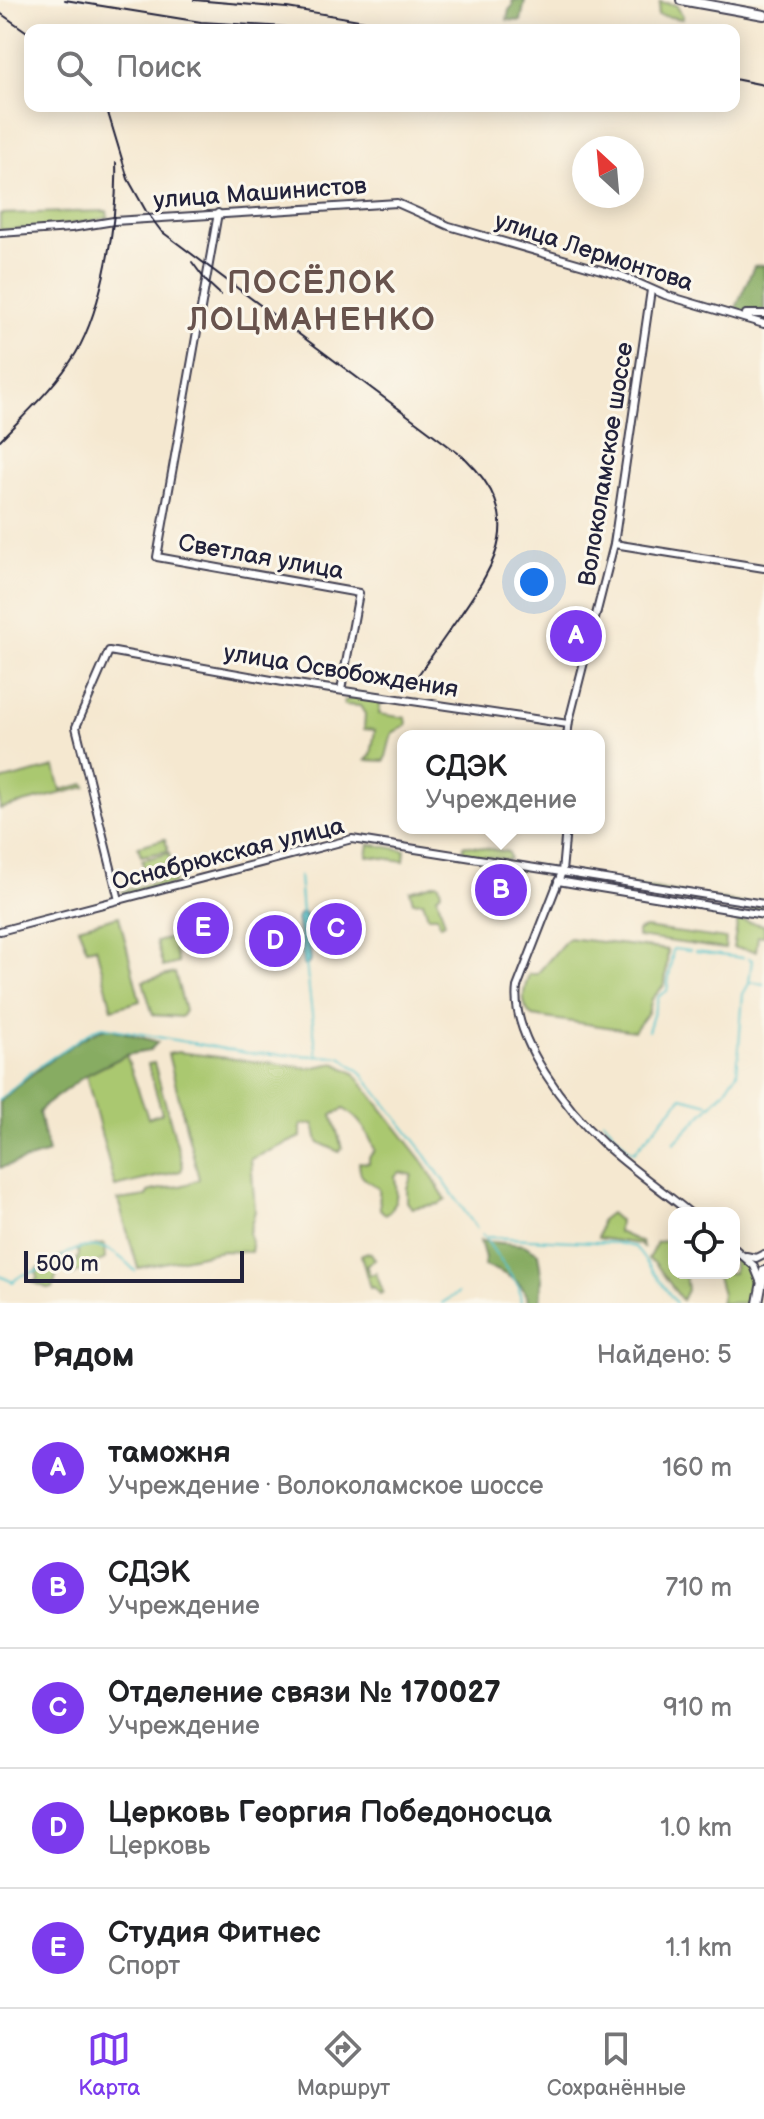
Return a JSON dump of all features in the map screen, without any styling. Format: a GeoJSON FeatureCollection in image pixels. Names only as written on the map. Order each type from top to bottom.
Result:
{"type":"FeatureCollection","features":[{"type":"Feature","properties":{"kind":"main road"},"geometry":{"type":"LineString","coordinates":[[681,0],[764,15]]}},
{"type":"Feature","properties":{"kind":"main road","name":"улица Машинистов"},"geometry":{"type":"LineString","coordinates":[[0,233],[218,213],[394,203],[415,210]]}},
{"type":"Feature","properties":{"kind":"main road","name":"улица Лермонтова"},"geometry":{"type":"LineString","coordinates":[[415,210],[449,226],[622,276],[651,290],[764,324]]}},
{"type":"Feature","properties":{"kind":"main road","name":"Светлая улица"},"geometry":{"type":"LineString","coordinates":[[218,213],[157,557],[359,593],[341,690]]}},
{"type":"Feature","properties":{"kind":"main road","name":"Волоколамское шоссе"},"geometry":{"type":"LineString","coordinates":[[568,730],[614,544],[651,290]]}},
{"type":"Feature","properties":{"kind":"main road"},"geometry":{"type":"LineString","coordinates":[[726,311],[764,314]]}},
{"type":"Feature","properties":{"kind":"main road"},"geometry":{"type":"LineString","coordinates":[[614,544],[764,568]]}},
{"type":"Feature","properties":{"kind":"main road","name":"улица Освобождения"},"geometry":{"type":"LineString","coordinates":[[119,900],[77,732],[77,721],[109,651],[568,724]]}},
{"type":"Feature","properties":{"kind":"main road"},"geometry":{"type":"LineString","coordinates":[[565,834],[562,872],[517,987],[517,1006],[525,1036],[540,1065],[588,1128],[682,1207]]}},
{"type":"Feature","properties":{"kind":"main road","name":"Оснабрюкская улица"},"geometry":{"type":"LineString","coordinates":[[0,931],[352,839],[764,904]]}},
{"type":"Feature","properties":{"kind":"main road"},"geometry":{"type":"LineString","coordinates":[[558,881],[764,915]]}},
{"type":"Feature","properties":{"kind":"main road"},"geometry":{"type":"LineString","coordinates":[[742,1255],[754,1259],[764,1254]]}},
{"type":"Feature","properties":{"kind":"main road"},"geometry":{"type":"LineString","coordinates":[[742,1255],[758,1274],[759,1302]]}},
{"type":"Feature","properties":{"kind":"main road"},"geometry":{"type":"LineString","coordinates":[[759,1302],[764,1271]]}},
{"type":"Feature","properties":{"kind":"green space"},"geometry":{"type":"Polygon","coordinates":[[[512,0],[525,0],[521,21],[507,20],[513,6],[512,0]]]}},
{"type":"Feature","properties":{"kind":"green space"},"geometry":{"type":"Polygon","coordinates":[[[660,2],[676,5],[682,19],[658,15],[660,2]]]}},
{"type":"Feature","properties":{"kind":"green space"},"geometry":{"type":"Polygon","coordinates":[[[107,211],[108,218],[54,227],[0,230],[0,214],[107,211]]]}},
{"type":"Feature","properties":{"kind":"green space"},"geometry":{"type":"Polygon","coordinates":[[[764,265],[764,311],[735,310],[754,266],[764,265]]]}},
{"type":"Feature","properties":{"kind":"green space"},"geometry":{"type":"Polygon","coordinates":[[[352,698],[381,700],[379,714],[406,718],[407,725],[392,733],[385,761],[366,760],[371,755],[375,730],[364,729],[365,714],[360,706],[344,705],[344,701],[352,698]]]}},
{"type":"Feature","properties":{"kind":"green space"},"geometry":{"type":"Polygon","coordinates":[[[55,767],[61,790],[85,784],[86,787],[0,809],[0,781],[55,767]]]}},
{"type":"Feature","properties":{"kind":"green space"},"geometry":{"type":"Polygon","coordinates":[[[165,839],[168,851],[141,856],[138,846],[165,839]]]}},
{"type":"Feature","properties":{"kind":"green space"},"geometry":{"type":"Polygon","coordinates":[[[369,844],[405,850],[404,861],[367,856],[369,844]]]}},
{"type":"Feature","properties":{"kind":"green space"},"geometry":{"type":"Polygon","coordinates":[[[463,846],[508,852],[510,858],[464,853],[463,846]]]}},
{"type":"Feature","properties":{"kind":"green space"},"geometry":{"type":"Polygon","coordinates":[[[169,853],[173,871],[146,878],[142,860],[169,853]]]}},
{"type":"Feature","properties":{"kind":"green space"},"geometry":{"type":"Polygon","coordinates":[[[571,875],[764,907],[764,912],[570,880],[571,875]]]}},
{"type":"Feature","properties":{"kind":"green space"},"geometry":{"type":"Polygon","coordinates":[[[176,877],[173,884],[124,896],[122,891],[176,877]]]}},
{"type":"Feature","properties":{"kind":"green space"},"geometry":{"type":"Polygon","coordinates":[[[436,883],[441,892],[437,896],[445,923],[440,925],[437,916],[428,916],[423,901],[413,902],[410,891],[436,883]]]}},
{"type":"Feature","properties":{"kind":"green space"},"geometry":{"type":"Polygon","coordinates":[[[119,916],[140,1001],[112,1009],[96,947],[87,949],[78,927],[119,916]]]}},
{"type":"Feature","properties":{"kind":"green space"},"geometry":{"type":"Polygon","coordinates":[[[738,920],[764,925],[764,936],[758,936],[756,951],[733,948],[738,920]]]}},
{"type":"Feature","properties":{"kind":"green space"},"geometry":{"type":"Polygon","coordinates":[[[645,928],[726,939],[725,949],[637,937],[637,931],[645,928]]]}},
{"type":"Feature","properties":{"kind":"green space"},"geometry":{"type":"Polygon","coordinates":[[[171,938],[178,963],[163,967],[156,942],[171,938]]]}},
{"type":"Feature","properties":{"kind":"green space"},"geometry":{"type":"Polygon","coordinates":[[[568,938],[668,950],[665,984],[652,999],[648,1013],[634,1031],[532,1016],[528,1011],[524,996],[529,974],[537,974],[568,938]]]}},
{"type":"Feature","properties":{"kind":"green space"},"geometry":{"type":"Polygon","coordinates":[[[175,973],[185,1011],[181,1017],[153,1015],[143,981],[175,973]]]}},
{"type":"Feature","properties":{"kind":"green space"},"geometry":{"type":"Polygon","coordinates":[[[108,1028],[158,1042],[149,1051],[126,1055],[86,1075],[44,1106],[39,1113],[48,1153],[0,1168],[0,1102],[69,1047],[108,1028]]]}},
{"type":"Feature","properties":{"kind":"green space"},"geometry":{"type":"Polygon","coordinates":[[[178,1052],[309,1068],[335,1063],[354,1073],[422,1160],[446,1200],[412,1208],[407,1202],[407,1188],[412,1175],[400,1172],[395,1176],[395,1202],[386,1215],[380,1209],[379,1189],[363,1177],[360,1169],[359,1162],[369,1163],[369,1157],[375,1150],[363,1126],[344,1109],[332,1115],[342,1148],[339,1152],[318,1142],[314,1124],[301,1125],[301,1137],[251,1159],[255,1211],[249,1233],[251,1252],[222,1251],[138,1268],[118,1200],[147,1196],[148,1192],[199,1179],[168,1054],[178,1052]]]}},
{"type":"Feature","properties":{"kind":"green space"},"geometry":{"type":"Polygon","coordinates":[[[126,1055],[148,1118],[162,1113],[148,1064],[154,1063],[183,1166],[181,1171],[115,1187],[86,1075],[126,1055]]]}},
{"type":"Feature","properties":{"kind":"green space"},"geometry":{"type":"Polygon","coordinates":[[[610,1213],[619,1221],[618,1232],[641,1242],[644,1249],[639,1244],[598,1238],[601,1220],[610,1213]]]}},
{"type":"Feature","properties":{"kind":"green space"},"geometry":{"type":"Polygon","coordinates":[[[668,1240],[668,1279],[686,1279],[687,1290],[682,1300],[655,1263],[648,1259],[657,1242],[668,1240]]]}},
{"type":"Feature","properties":{"kind":"green space"},"geometry":{"type":"Polygon","coordinates":[[[480,1241],[524,1245],[538,1253],[542,1279],[540,1303],[528,1303],[519,1284],[484,1266],[480,1241]]]}},
{"type":"Feature","properties":{"kind":"green space"},"geometry":{"type":"Polygon","coordinates":[[[104,1244],[105,1259],[73,1275],[79,1254],[77,1249],[104,1244]]]}},
{"type":"Feature","properties":{"kind":"green space"},"geometry":{"type":"Polygon","coordinates":[[[371,1254],[375,1259],[366,1265],[370,1275],[376,1273],[383,1292],[380,1294],[374,1287],[370,1288],[361,1255],[371,1254]]]}},
{"type":"Feature","properties":{"kind":"green space"},"geometry":{"type":"Polygon","coordinates":[[[62,1256],[53,1288],[33,1282],[38,1278],[36,1270],[62,1256]]]}},
{"type":"Feature","properties":{"kind":"green space"},"geometry":{"type":"Polygon","coordinates":[[[740,1260],[755,1281],[753,1303],[720,1303],[722,1294],[718,1279],[740,1279],[740,1260]]]}},
{"type":"Feature","properties":{"kind":"water"},"geometry":{"type":"Polygon","coordinates":[[[302,912],[308,918],[311,961],[306,966],[303,965],[297,917],[302,912]]]}},
{"type":"Feature","properties":{"kind":"waterway"},"geometry":{"type":"LineString","coordinates":[[299,876],[302,914]]}},
{"type":"Feature","properties":{"kind":"waterway"},"geometry":{"type":"LineString","coordinates":[[648,1031],[659,996],[667,991],[673,949],[690,951]]}},
{"type":"Feature","properties":{"kind":"waterway"},"geometry":{"type":"LineString","coordinates":[[695,952],[743,958]]}},
{"type":"Feature","properties":{"kind":"waterway"},"geometry":{"type":"LineString","coordinates":[[748,958],[752,960],[749,982],[764,984]]}},
{"type":"Feature","properties":{"kind":"waterway"},"geometry":{"type":"LineString","coordinates":[[306,964],[317,1057]]}},
{"type":"Feature","properties":{"kind":"waterway"},"geometry":{"type":"LineString","coordinates":[[674,1143],[725,1091],[737,1073],[743,994],[750,982]]}},
{"type":"Feature","properties":{"kind":"waterway"},"geometry":{"type":"LineString","coordinates":[[0,1100],[32,1071],[93,1030],[103,1027],[247,1053],[341,1057],[361,1072],[420,1147],[477,1229]]}},
{"type":"Feature","properties":{"kind":"waterway"},"geometry":{"type":"LineString","coordinates":[[603,1120],[634,1152],[682,1097],[709,1104]]}},
{"type":"Feature","properties":{"kind":"waterway"},"geometry":{"type":"LineString","coordinates":[[482,1234],[519,1287],[521,1303]]}},
{"type":"Feature","properties":{"kind":"waterway"},"geometry":{"type":"LineString","coordinates":[[486,1237],[616,1243],[635,1247],[676,1303]]}},
{"type":"Feature","properties":{"kind":"waterway"},"geometry":{"type":"LineString","coordinates":[[0,1276],[13,1282],[68,1253],[88,1247],[105,1248],[135,1271]]}},
{"type":"Feature","properties":{"kind":"waterway"},"geometry":{"type":"LineString","coordinates":[[442,1303],[458,1293]]}},
{"type":"Feature","properties":{"kind":"railway"},"geometry":{"type":"LineString","coordinates":[[65,0],[201,22],[235,24]]}},
{"type":"Feature","properties":{"kind":"railway"},"geometry":{"type":"LineString","coordinates":[[194,0],[287,8],[383,24]]}},
{"type":"Feature","properties":{"kind":"railway"},"geometry":{"type":"LineString","coordinates":[[0,13],[24,30]]}},
{"type":"Feature","properties":{"kind":"railway"},"geometry":{"type":"LineString","coordinates":[[740,80],[764,85]]}},
{"type":"Feature","properties":{"kind":"railway"},"geometry":{"type":"LineString","coordinates":[[108,112],[128,179],[161,231],[466,459],[484,480],[495,500],[500,520],[494,558],[473,597],[409,688]]}},
{"type":"Feature","properties":{"kind":"railway"},"geometry":{"type":"LineString","coordinates":[[0,440],[59,377],[86,334],[107,261],[116,163]]}},
{"type":"Feature","properties":{"kind":"railway"},"geometry":{"type":"LineString","coordinates":[[192,262],[221,295]]}},
{"type":"Feature","properties":{"kind":"place","name":"таможня"},"geometry":{"type":"Point","coordinates":[576,636]}},
{"type":"Feature","properties":{"kind":"place","name":"СДЭК"},"geometry":{"type":"Point","coordinates":[501,890]}},
{"type":"Feature","properties":{"kind":"place","name":"Студия Фитнес"},"geometry":{"type":"Point","coordinates":[203,928]}},
{"type":"Feature","properties":{"kind":"place","name":"Отделение связи № 170027"},"geometry":{"type":"Point","coordinates":[336,929]}},
{"type":"Feature","properties":{"kind":"place","name":"Церковь Георгия Победоносца"},"geometry":{"type":"Point","coordinates":[275,941]}},
{"type":"Feature","properties":{"kind":"district","name":"ПОСЁЛОК ЛОЦМАНЕНКО"},"geometry":{"type":"Point","coordinates":[312,302]}}]}
